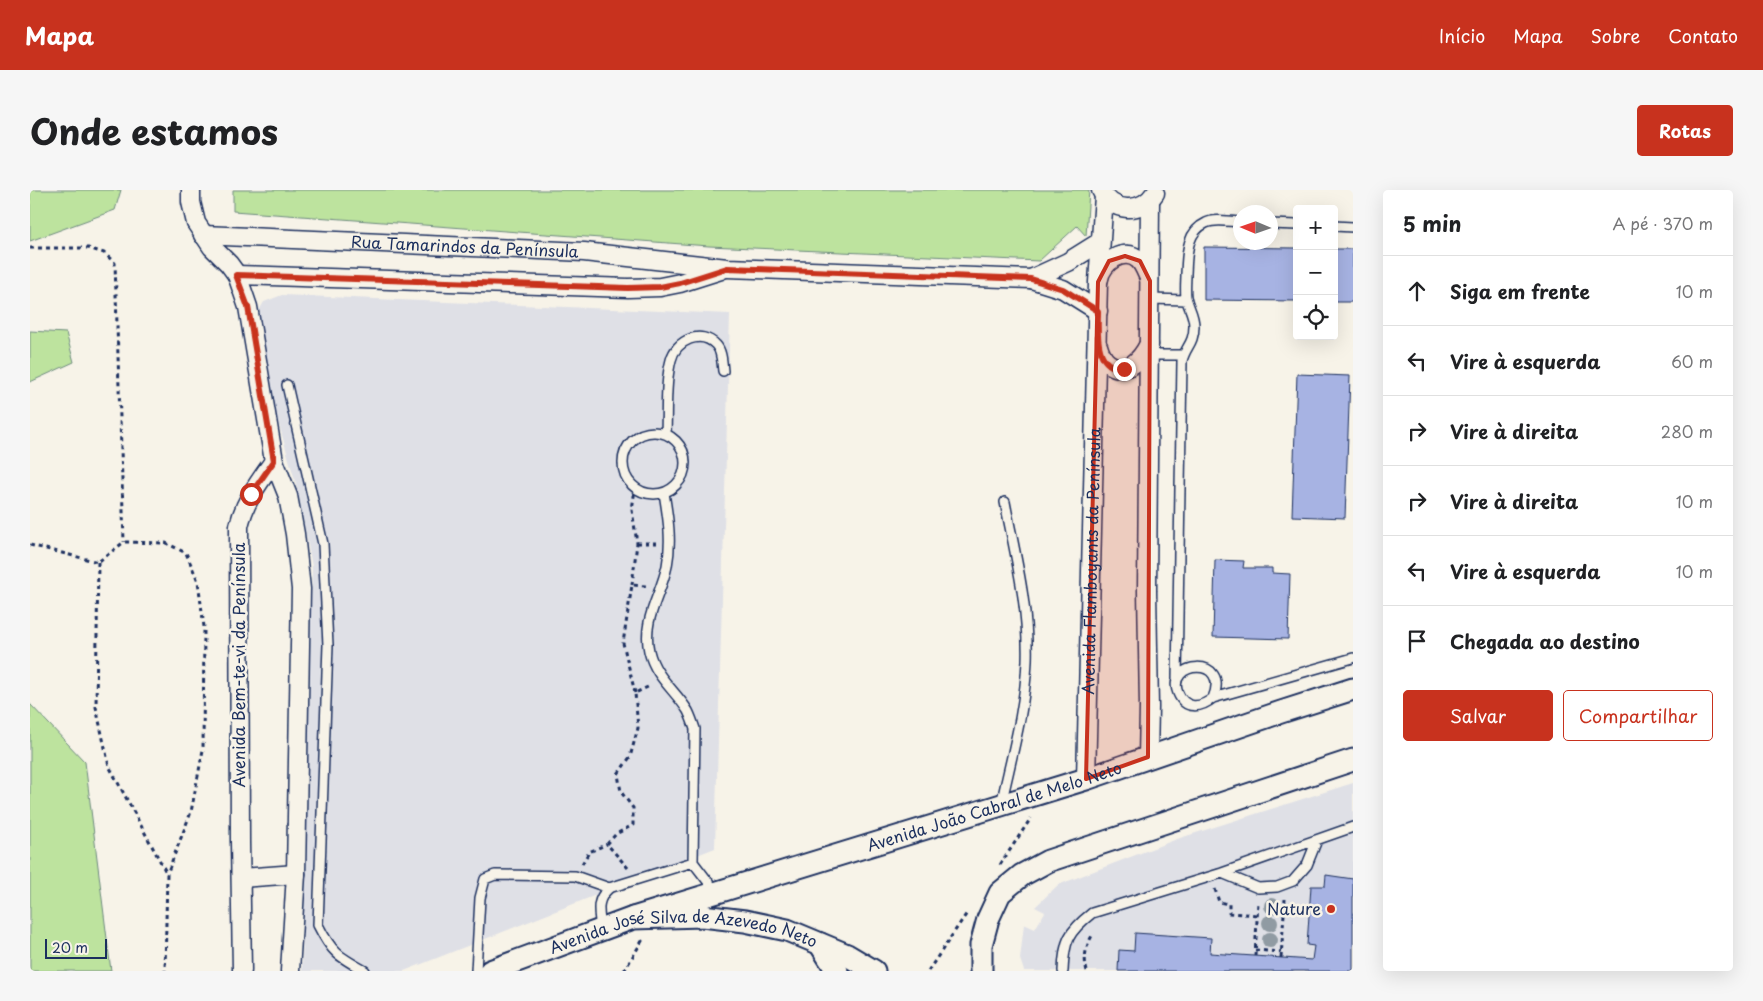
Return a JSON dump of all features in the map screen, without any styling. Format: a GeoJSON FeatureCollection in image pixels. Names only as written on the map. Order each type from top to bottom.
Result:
{"type":"FeatureCollection","features":[{"type":"Feature","properties":{"kind":"street"},"geometry":{"type":"LineString","coordinates":[[191,190],[191,202],[196,223],[202,235],[229,264],[236,275],[248,307],[274,461],[288,496],[295,534],[301,590],[296,874],[290,971]]}},
{"type":"Feature","properties":{"kind":"street"},"geometry":{"type":"LineString","coordinates":[[1103,193],[1112,204],[1121,208],[1131,209],[1141,206],[1158,193]]}},
{"type":"Feature","properties":{"kind":"street","name":"Avenida Flamboyants da Península"},"geometry":{"type":"LineString","coordinates":[[1086,779],[1098,282],[1103,193]]}},
{"type":"Feature","properties":{"kind":"street","name":"Avenida Flamboyants da Península"},"geometry":{"type":"LineString","coordinates":[[1148,757],[1150,707],[1146,591],[1150,281],[1158,193]]}},
{"type":"Feature","properties":{"kind":"street","name":"Rua Tamarindos da Península"},"geometry":{"type":"LineString","coordinates":[[202,235],[584,252],[727,268],[1031,279],[1063,289],[1098,311]]}},
{"type":"Feature","properties":{"kind":"street","name":"Rua Tamarindos da Península"},"geometry":{"type":"LineString","coordinates":[[1031,279],[1068,262],[1100,242]]}},
{"type":"Feature","properties":{"kind":"street","name":"Avenida Flamboyants da Península"},"geometry":{"type":"LineString","coordinates":[[1098,282],[1103,267],[1109,261],[1124,256],[1137,258],[1150,281]]}},
{"type":"Feature","properties":{"kind":"street","name":"Rua Tamarindos da Península"},"geometry":{"type":"LineString","coordinates":[[236,275],[628,288],[660,287],[680,283],[727,268]]}},
{"type":"Feature","properties":{"kind":"street","name":"Avenida Flamboyants da Península"},"geometry":{"type":"LineString","coordinates":[[1098,343],[1104,360],[1118,369],[1131,366],[1149,349]]}},
{"type":"Feature","properties":{"kind":"street","name":"Avenida Bem-te-vi da Península"},"geometry":{"type":"LineString","coordinates":[[242,971],[239,526],[242,511],[251,494],[274,461]]}},
{"type":"Feature","properties":{"kind":"street","name":"Avenida João Cabral de Melo Neto"},"geometry":{"type":"LineString","coordinates":[[634,918],[1086,779],[1353,689]]}},
{"type":"Feature","properties":{"kind":"street"},"geometry":{"type":"LineString","coordinates":[[1281,712],[1301,711],[1353,701]]}},
{"type":"Feature","properties":{"kind":"street"},"geometry":{"type":"LineString","coordinates":[[982,971],[981,944],[988,919],[1000,894],[1022,875],[1048,861],[1353,760]]}},
{"type":"Feature","properties":{"kind":"street"},"geometry":{"type":"LineString","coordinates":[[240,878],[296,874]]}},
{"type":"Feature","properties":{"kind":"street","name":"Avenida José Silva de Azevedo Neto"},"geometry":{"type":"LineString","coordinates":[[490,971],[634,918],[702,916],[745,921],[787,930],[847,955],[874,971]]}},
{"type":"Feature","properties":{"kind":"street"},"geometry":{"type":"LineString","coordinates":[[820,944],[837,971]]}},
{"type":"Feature","properties":{"kind":"lane"},"geometry":{"type":"LineString","coordinates":[[1233,222],[1207,222],[1198,228],[1191,237],[1188,248],[1186,292],[1193,314],[1194,338],[1183,355],[1181,373],[1177,691],[1183,701],[1193,706],[1204,705],[1213,698],[1353,658]]}},
{"type":"Feature","properties":{"kind":"lane"},"geometry":{"type":"LineString","coordinates":[[1278,224],[1293,225]]}},
{"type":"Feature","properties":{"kind":"lane"},"geometry":{"type":"LineString","coordinates":[[1338,226],[1353,227]]}},
{"type":"Feature","properties":{"kind":"lane"},"geometry":{"type":"LineString","coordinates":[[1150,299],[1187,300]]}},
{"type":"Feature","properties":{"kind":"lane"},"geometry":{"type":"LineString","coordinates":[[666,434],[668,374],[671,359],[677,346],[690,339],[705,338],[717,345],[722,357],[723,371]]}},
{"type":"Feature","properties":{"kind":"lane"},"geometry":{"type":"LineString","coordinates":[[1149,349],[1183,355]]}},
{"type":"Feature","properties":{"kind":"lane"},"geometry":{"type":"LineString","coordinates":[[286,385],[323,544],[328,645],[318,925],[328,946],[343,959],[365,971]]}},
{"type":"Feature","properties":{"kind":"lane"},"geometry":{"type":"LineString","coordinates":[[651,432],[666,434],[678,443],[684,457],[684,472],[676,485],[664,493],[649,494],[635,489],[626,477],[623,462],[627,448],[637,437],[651,432]]}},
{"type":"Feature","properties":{"kind":"lane"},"geometry":{"type":"LineString","coordinates":[[664,493],[669,518],[670,542],[667,566],[652,607],[648,628],[649,650],[654,668],[689,713],[695,729],[693,862],[716,892]]}},
{"type":"Feature","properties":{"kind":"lane"},"geometry":{"type":"LineString","coordinates":[[1000,805],[1022,699],[1027,661],[1025,618],[1005,502]]}},
{"type":"Feature","properties":{"kind":"lane"},"geometry":{"type":"LineString","coordinates":[[1178,680],[1183,672],[1192,667],[1202,666],[1210,671],[1216,679],[1217,689],[1213,698]]}},
{"type":"Feature","properties":{"kind":"lane"},"geometry":{"type":"LineString","coordinates":[[1063,971],[1064,951],[1074,927],[1092,913],[1222,873],[1353,827]]}},
{"type":"Feature","properties":{"kind":"lane"},"geometry":{"type":"LineString","coordinates":[[1222,873],[1258,888],[1277,887],[1293,881],[1307,865],[1317,840]]}},
{"type":"Feature","properties":{"kind":"lane"},"geometry":{"type":"LineString","coordinates":[[601,930],[598,906],[601,896],[609,888],[693,862]]}},
{"type":"Feature","properties":{"kind":"lane"},"geometry":{"type":"LineString","coordinates":[[476,971],[480,898],[485,879],[495,875],[576,876],[609,888]]}},
{"type":"Feature","properties":{"kind":"path"},"geometry":{"type":"LineString","coordinates":[[30,248],[88,248],[104,253],[115,263],[124,542]]}},
{"type":"Feature","properties":{"kind":"path"},"geometry":{"type":"LineString","coordinates":[[632,585],[637,543],[632,510],[635,489]]}},
{"type":"Feature","properties":{"kind":"path"},"geometry":{"type":"LineString","coordinates":[[98,562],[124,542],[166,543],[186,553],[198,581],[204,627],[203,750],[191,812],[167,874],[165,971]]}},
{"type":"Feature","properties":{"kind":"path"},"geometry":{"type":"LineString","coordinates":[[30,545],[98,562]]}},
{"type":"Feature","properties":{"kind":"path"},"geometry":{"type":"LineString","coordinates":[[98,562],[96,707],[107,757],[109,766],[167,874]]}},
{"type":"Feature","properties":{"kind":"path"},"geometry":{"type":"LineString","coordinates":[[576,876],[588,852],[607,844],[616,834],[632,825],[633,808],[621,792],[618,774],[630,757],[638,728],[635,692],[663,681]]}},
{"type":"Feature","properties":{"kind":"path"},"geometry":{"type":"LineString","coordinates":[[607,844],[639,879]]}},
{"type":"Feature","properties":{"kind":"path"},"geometry":{"type":"LineString","coordinates":[[1206,891],[1222,886]]}},
{"type":"Feature","properties":{"kind":"path"},"geometry":{"type":"LineString","coordinates":[[1215,888],[1219,902],[1229,904],[1229,913],[1258,915]]}},
{"type":"Feature","properties":{"kind":"path"},"geometry":{"type":"LineString","coordinates":[[1281,958],[1285,892]]}},
{"type":"Feature","properties":{"kind":"path"},"geometry":{"type":"LineString","coordinates":[[1255,956],[1258,899]]}},
{"type":"Feature","properties":{"kind":"path"},"geometry":{"type":"LineString","coordinates":[[624,971],[642,941],[634,918]]}},
{"type":"Feature","properties":{"kind":"path"},"geometry":{"type":"LineString","coordinates":[[1087,971],[1085,961],[1086,947],[1092,934],[1098,930]]}},
{"type":"Feature","properties":{"kind":"path"},"geometry":{"type":"LineString","coordinates":[[1255,950],[1281,952]]}},
{"type":"Feature","properties":{"kind":"highlighted area"},"geometry":{"type":"Polygon","coordinates":[[[1125,256],[1140,261],[1150,281],[1148,757],[1086,779],[1098,282],[1109,261],[1125,256]]]}},
{"type":"Feature","properties":{"kind":"shaded area"},"geometry":{"type":"Polygon","coordinates":[[[282,295],[730,314],[715,848],[404,971],[302,971],[312,566],[296,484],[253,334],[255,317],[264,302],[282,295]]]}},
{"type":"Feature","properties":{"kind":"shaded area"},"geometry":{"type":"Polygon","coordinates":[[[1353,783],[1353,971],[1024,971],[1020,959],[1024,924],[1035,929],[1045,912],[1035,907],[1058,885],[1177,839],[1353,783]]]}},
{"type":"Feature","properties":{"kind":"green space"},"geometry":{"type":"Polygon","coordinates":[[[30,190],[121,190],[115,210],[30,241],[30,190]]]}},
{"type":"Feature","properties":{"kind":"green space"},"geometry":{"type":"Polygon","coordinates":[[[233,190],[1089,190],[1086,236],[1077,226],[1039,261],[709,246],[233,211],[233,190]]]}},
{"type":"Feature","properties":{"kind":"green space"},"geometry":{"type":"Polygon","coordinates":[[[30,331],[66,333],[74,362],[30,382],[30,331]]]}},
{"type":"Feature","properties":{"kind":"green space"},"geometry":{"type":"Polygon","coordinates":[[[30,704],[85,762],[111,971],[30,971],[30,704]]]}},
{"type":"Feature","properties":{"kind":"building"},"geometry":{"type":"Polygon","coordinates":[[[1204,247],[1233,247],[1233,250],[1278,250],[1278,248],[1293,248],[1293,301],[1204,300],[1204,247]]]}},
{"type":"Feature","properties":{"kind":"building"},"geometry":{"type":"Polygon","coordinates":[[[1338,249],[1353,249],[1353,302],[1338,302],[1338,249]]]}},
{"type":"Feature","properties":{"kind":"building"},"geometry":{"type":"Polygon","coordinates":[[[1297,374],[1350,376],[1345,518],[1292,516],[1297,374]]]}},
{"type":"Feature","properties":{"kind":"building"},"geometry":{"type":"Polygon","coordinates":[[[1215,560],[1244,561],[1243,568],[1272,568],[1272,573],[1290,574],[1288,639],[1213,637],[1215,560]]]}},
{"type":"Feature","properties":{"kind":"building","name":"Nature"},"geometry":{"type":"Polygon","coordinates":[[[1326,875],[1353,879],[1353,971],[1118,971],[1119,950],[1134,951],[1135,933],[1211,938],[1210,953],[1312,960],[1314,946],[1307,945],[1311,886],[1325,886],[1326,875]]]}},
{"type":"Feature","properties":{"kind":"place","name":"Nature"},"geometry":{"type":"Point","coordinates":[1331,909]}},
{"type":"Feature","properties":{"kind":"route"},"geometry":{"type":"LineString","coordinates":[[251,494],[274,461],[248,307],[236,275],[628,288],[660,287],[680,283],[727,268],[1031,279],[1063,289],[1098,311],[1098,343],[1100,352],[1104,360],[1111,366],[1124,369]]}}]}
